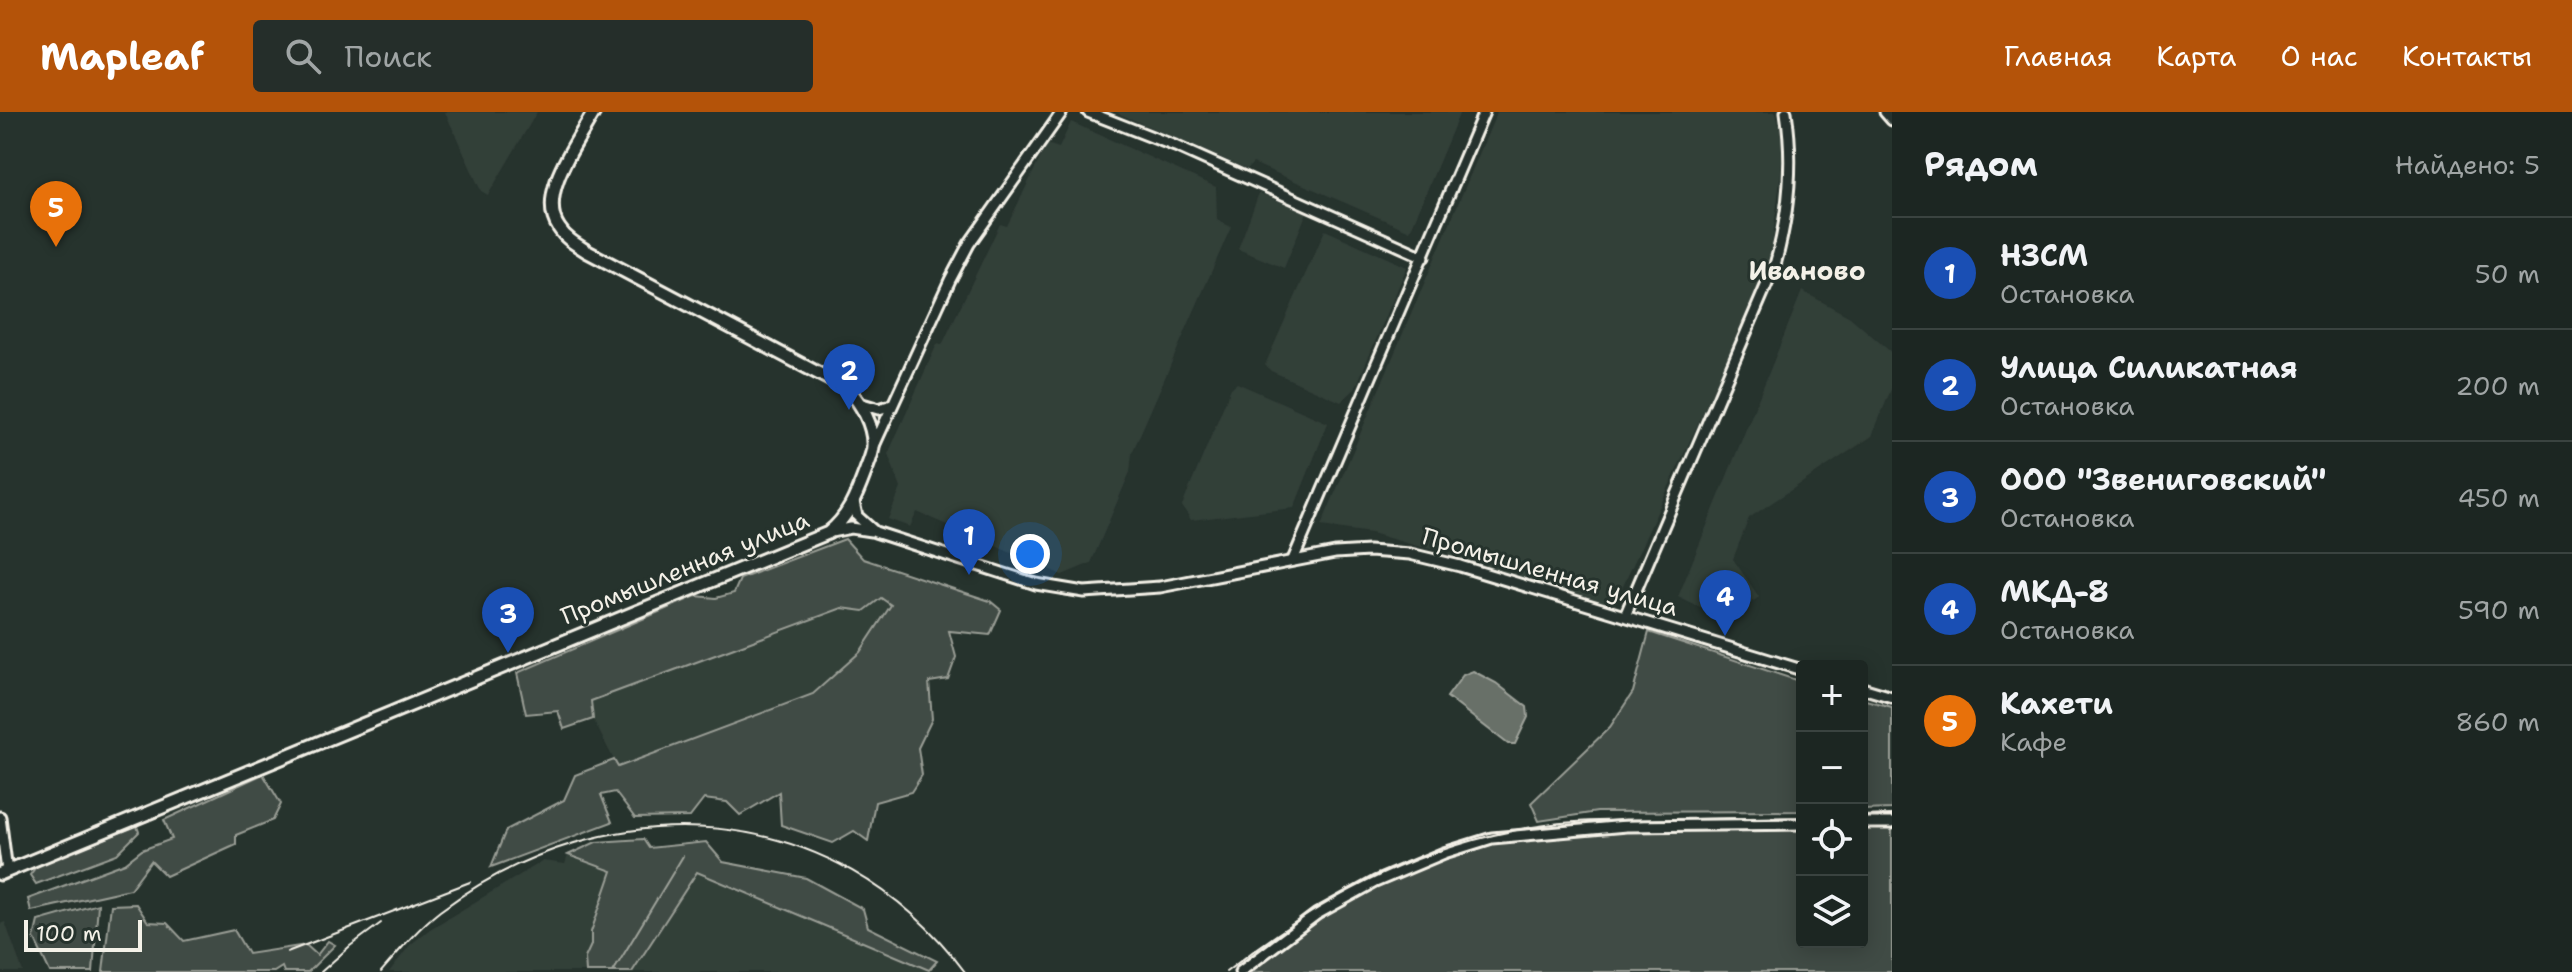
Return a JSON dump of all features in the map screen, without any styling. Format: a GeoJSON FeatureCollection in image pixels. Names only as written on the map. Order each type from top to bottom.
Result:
{"type":"FeatureCollection","features":[{"type":"Feature","properties":{"kind":"street"},"geometry":{"type":"LineString","coordinates":[[594,112],[557,179],[552,197],[552,212],[567,238],[588,252],[841,383],[859,403],[870,426],[873,448]]}},
{"type":"Feature","properties":{"kind":"street"},"geometry":{"type":"LineString","coordinates":[[875,532],[857,516],[854,502],[892,405],[969,244],[1062,112]]}},
{"type":"Feature","properties":{"kind":"street"},"geometry":{"type":"LineString","coordinates":[[1088,112],[1240,174],[1294,201],[1424,257]]}},
{"type":"Feature","properties":{"kind":"street"},"geometry":{"type":"LineString","coordinates":[[1293,560],[1484,112]]}},
{"type":"Feature","properties":{"kind":"street"},"geometry":{"type":"LineString","coordinates":[[1625,616],[1775,265],[1788,204],[1791,143],[1786,112]]}},
{"type":"Feature","properties":{"kind":"street"},"geometry":{"type":"LineString","coordinates":[[1885,112],[1892,120]]}},
{"type":"Feature","properties":{"kind":"street"},"geometry":{"type":"LineString","coordinates":[[859,403],[879,409],[892,405]]}},
{"type":"Feature","properties":{"kind":"street","name":"Промышленная улица"},"geometry":{"type":"LineString","coordinates":[[828,533],[842,521],[854,502]]}},
{"type":"Feature","properties":{"kind":"street","name":"Промышленная улица"},"geometry":{"type":"LineString","coordinates":[[4,872],[828,533],[851,528],[875,532],[1036,584],[1084,592],[1160,587],[1335,553],[1369,551],[1410,554],[1460,566],[1796,668]]}},
{"type":"Feature","properties":{"kind":"street"},"geometry":{"type":"LineString","coordinates":[[1868,690],[1892,697]]}},
{"type":"Feature","properties":{"kind":"street"},"geometry":{"type":"LineString","coordinates":[[0,817],[4,872]]}},
{"type":"Feature","properties":{"kind":"street"},"geometry":{"type":"LineString","coordinates":[[1868,823],[1892,823]]}},
{"type":"Feature","properties":{"kind":"street"},"geometry":{"type":"LineString","coordinates":[[1240,972],[1317,914],[1375,882],[1444,853],[1492,838],[1626,826],[1796,824]]}},
{"type":"Feature","properties":{"kind":"shaded area"},"geometry":{"type":"Polygon","coordinates":[[[445,112],[537,112],[488,195],[481,191],[445,112]]]}},
{"type":"Feature","properties":{"kind":"shaded area"},"geometry":{"type":"Polygon","coordinates":[[[1115,112],[1460,112],[1410,231],[1253,163],[1247,169],[1115,112]]]}},
{"type":"Feature","properties":{"kind":"shaded area"},"geometry":{"type":"Polygon","coordinates":[[[1497,112],[1776,112],[1784,147],[1771,253],[1747,317],[1613,608],[1455,559],[1446,552],[1371,533],[1321,526],[1497,112]]]}},
{"type":"Feature","properties":{"kind":"shaded area"},"geometry":{"type":"Polygon","coordinates":[[[1071,122],[1216,187],[1217,220],[1231,227],[1132,453],[1130,472],[1091,563],[1062,575],[917,512],[910,527],[888,519],[901,488],[888,454],[937,344],[942,345],[1000,224],[1007,226],[1047,144],[1059,148],[1071,122]]]}},
{"type":"Feature","properties":{"kind":"shaded area"},"geometry":{"type":"Polygon","coordinates":[[[1259,193],[1307,212],[1284,268],[1238,249],[1259,193]]]}},
{"type":"Feature","properties":{"kind":"shaded area"},"geometry":{"type":"Polygon","coordinates":[[[1325,230],[1407,267],[1355,389],[1341,402],[1271,371],[1265,365],[1325,230]]]}},
{"type":"Feature","properties":{"kind":"shaded area"},"geometry":{"type":"Polygon","coordinates":[[[1802,291],[1850,317],[1892,353],[1892,387],[1872,436],[1749,518],[1733,559],[1759,597],[1726,620],[1678,597],[1802,291]]]}},
{"type":"Feature","properties":{"kind":"shaded area"},"geometry":{"type":"Polygon","coordinates":[[[1237,383],[1328,423],[1294,508],[1191,520],[1182,506],[1231,388],[1237,383]]]}},
{"type":"Feature","properties":{"kind":"shaded area"},"geometry":{"type":"Polygon","coordinates":[[[845,539],[863,559],[990,601],[1001,610],[990,635],[949,631],[956,657],[948,679],[929,682],[932,719],[918,748],[922,775],[911,792],[875,802],[868,841],[854,831],[833,843],[781,825],[779,792],[740,815],[727,802],[704,799],[690,817],[635,818],[615,792],[601,795],[612,822],[491,867],[506,830],[564,800],[575,775],[614,760],[618,767],[813,694],[860,652],[891,605],[881,598],[864,611],[842,608],[591,701],[593,719],[564,729],[558,711],[526,714],[517,673],[696,596],[716,598],[734,593],[740,579],[845,539]]]}},
{"type":"Feature","properties":{"kind":"shaded area"},"geometry":{"type":"Polygon","coordinates":[[[881,598],[891,605],[860,652],[813,694],[618,768],[593,719],[590,701],[842,608],[864,611],[881,598]]]}},
{"type":"Feature","properties":{"kind":"shaded area"},"geometry":{"type":"Polygon","coordinates":[[[1649,632],[1796,680],[1796,811],[1597,812],[1539,821],[1531,803],[1610,727],[1633,692],[1649,632]]]}},
{"type":"Feature","properties":{"kind":"shaded area"},"geometry":{"type":"Polygon","coordinates":[[[1473,671],[1496,683],[1527,707],[1528,717],[1515,744],[1508,744],[1447,697],[1463,675],[1473,671]]]}},
{"type":"Feature","properties":{"kind":"shaded area"},"geometry":{"type":"Polygon","coordinates":[[[1868,701],[1892,707],[1892,809],[1868,810],[1868,701]]]}},
{"type":"Feature","properties":{"kind":"shaded area"},"geometry":{"type":"Polygon","coordinates":[[[263,774],[281,804],[273,820],[236,835],[236,844],[166,876],[151,861],[130,889],[31,911],[28,899],[125,863],[142,850],[172,839],[164,820],[263,774]]]}},
{"type":"Feature","properties":{"kind":"shaded area"},"geometry":{"type":"Polygon","coordinates":[[[1868,823],[1892,823],[1892,972],[1240,972],[1317,914],[1375,882],[1492,838],[1626,826],[1796,824],[1796,948],[1868,948],[1868,823]]]}},
{"type":"Feature","properties":{"kind":"shaded area"},"geometry":{"type":"Polygon","coordinates":[[[137,826],[139,832],[117,854],[36,884],[30,875],[38,864],[137,826]]]}},
{"type":"Feature","properties":{"kind":"shaded area"},"geometry":{"type":"Polygon","coordinates":[[[643,839],[649,848],[706,842],[723,862],[806,878],[863,909],[868,927],[937,961],[929,970],[697,872],[632,972],[586,972],[585,958],[591,945],[591,932],[612,871],[568,855],[596,842],[643,839]]]}},
{"type":"Feature","properties":{"kind":"shaded area"},"geometry":{"type":"Polygon","coordinates":[[[568,855],[612,871],[591,932],[591,945],[585,958],[586,972],[389,972],[410,945],[430,929],[543,861],[565,864],[568,855]]]}},
{"type":"Feature","properties":{"kind":"shaded area"},"geometry":{"type":"Polygon","coordinates":[[[697,872],[929,970],[930,972],[632,972],[697,872]]]}},
{"type":"Feature","properties":{"kind":"shaded area"},"geometry":{"type":"Polygon","coordinates":[[[98,904],[93,972],[50,972],[34,938],[38,921],[98,904]]]}},
{"type":"Feature","properties":{"kind":"shaded area"},"geometry":{"type":"Polygon","coordinates":[[[136,904],[148,922],[167,923],[184,941],[234,930],[248,954],[306,945],[317,955],[328,941],[335,945],[308,972],[284,972],[282,967],[274,972],[103,972],[111,905],[136,904]]]}},
{"type":"Feature","properties":{"kind":"shaded area"},"geometry":{"type":"Polygon","coordinates":[[[5,922],[23,972],[0,972],[0,924],[5,922]]]}},
{"type":"Feature","properties":{"kind":"waterway"},"geometry":{"type":"LineString","coordinates":[[613,972],[683,856]]}},
{"type":"Feature","properties":{"kind":"railway"},"geometry":{"type":"LineString","coordinates":[[1868,816],[1892,815]]}},
{"type":"Feature","properties":{"kind":"railway"},"geometry":{"type":"LineString","coordinates":[[1226,972],[1263,944],[1340,896],[1380,875],[1463,843],[1507,832],[1576,822],[1796,817]]}},
{"type":"Feature","properties":{"kind":"railway"},"geometry":{"type":"LineString","coordinates":[[381,972],[416,932],[440,911],[506,870],[575,843],[646,829],[717,829],[786,843],[852,871],[912,914],[965,972]]}},
{"type":"Feature","properties":{"kind":"railway"},"geometry":{"type":"LineString","coordinates":[[287,952],[470,882]]}},
{"type":"Feature","properties":{"kind":"railway"},"geometry":{"type":"LineString","coordinates":[[321,972],[381,923]]}},
{"type":"Feature","properties":{"kind":"place","name":"Кахети"},"geometry":{"type":"Point","coordinates":[56,247]}},
{"type":"Feature","properties":{"kind":"place","name":"Улица Силикатная"},"geometry":{"type":"Point","coordinates":[849,410]}},
{"type":"Feature","properties":{"kind":"place","name":"НЗСМ"},"geometry":{"type":"Point","coordinates":[969,575]}},
{"type":"Feature","properties":{"kind":"place","name":"МКД-8"},"geometry":{"type":"Point","coordinates":[1725,636]}},
{"type":"Feature","properties":{"kind":"place","name":"ООО \"Звениговский\""},"geometry":{"type":"Point","coordinates":[508,653]}},
{"type":"Feature","properties":{"kind":"district","name":"Иваново"},"geometry":{"type":"Point","coordinates":[1807,271]}}]}
